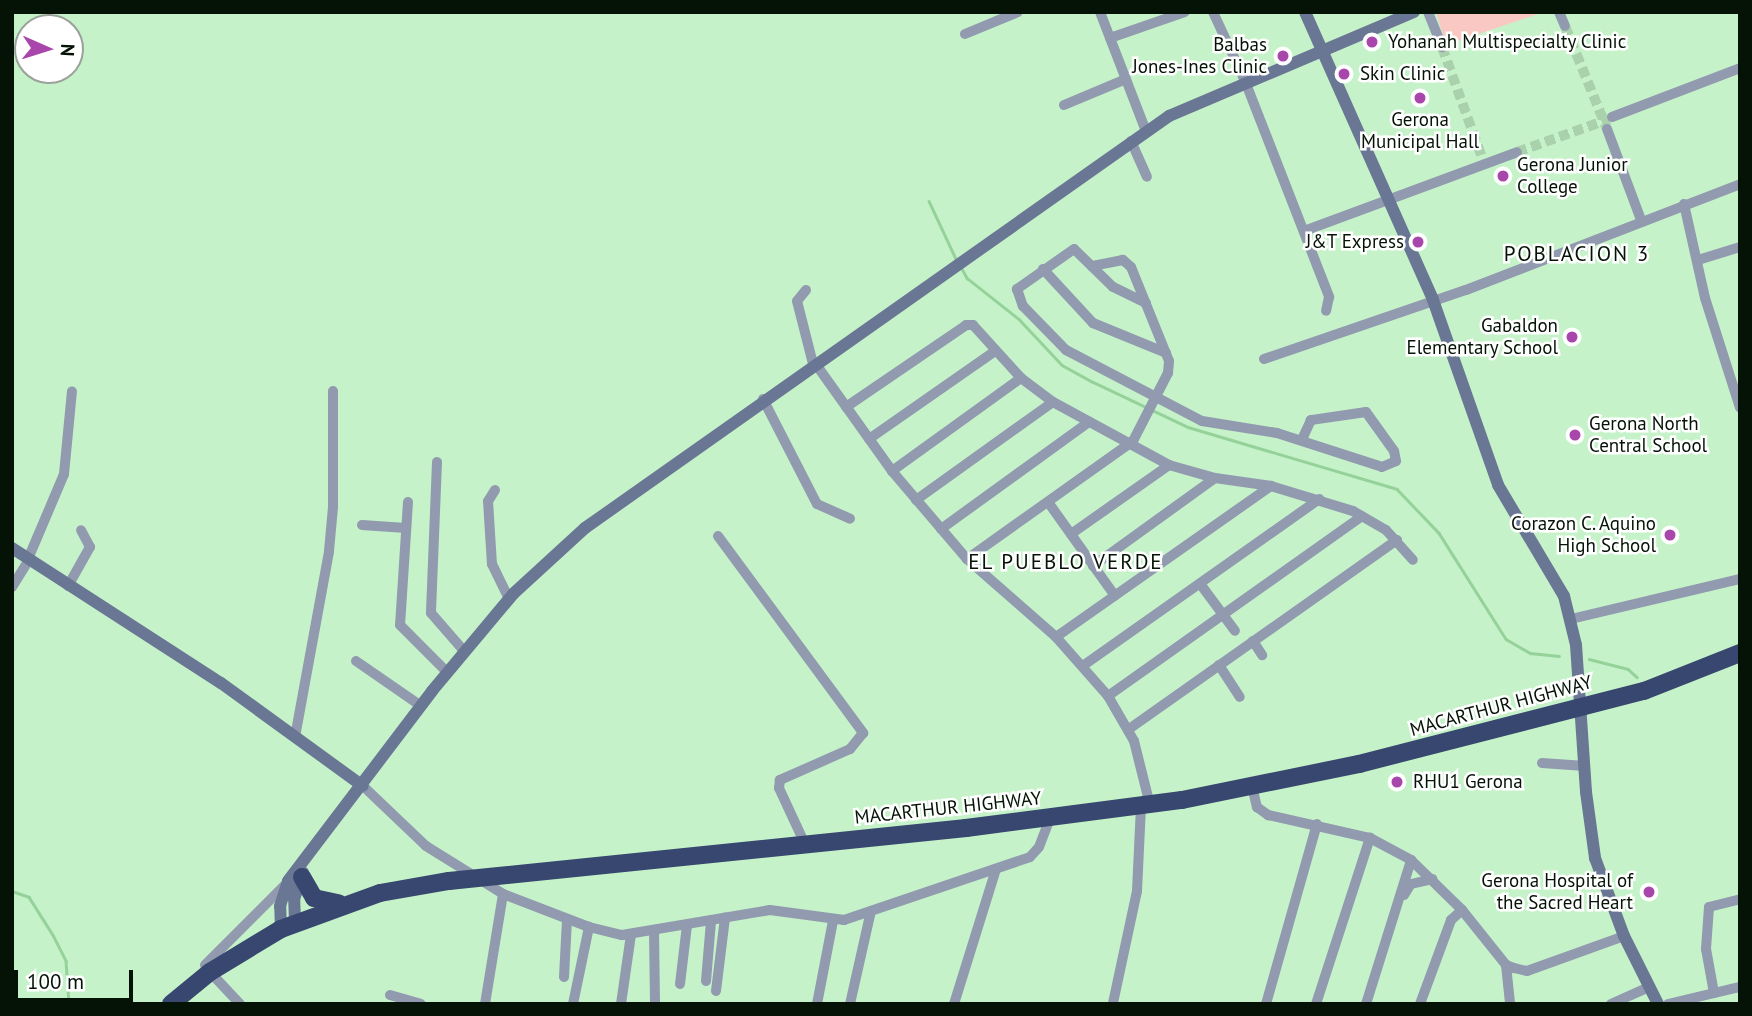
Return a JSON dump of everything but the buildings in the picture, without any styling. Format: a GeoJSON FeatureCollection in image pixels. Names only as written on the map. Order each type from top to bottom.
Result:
{"type":"FeatureCollection","features":[{"type":"Feature","properties":{"kind":"highway","name":"MACARTHUR HIGHWAY"},"geometry":{"type":"LineString","coordinates":[[171,1004],[207,969],[288,925],[345,903],[413,887],[1146,806],[1359,764],[1579,708],[1644,691],[1740,653]]}},
{"type":"Feature","properties":{"kind":"highway"},"geometry":{"type":"LineString","coordinates":[[295,879],[314,898],[345,903]]}},
{"type":"Feature","properties":{"kind":"main road"},"geometry":{"type":"LineString","coordinates":[[1305,12],[1433,300],[1498,485],[1564,596],[1571,619],[1579,668],[1579,708],[1595,858],[1624,936],[1658,1004]]}},
{"type":"Feature","properties":{"kind":"main road"},"geometry":{"type":"LineString","coordinates":[[288,925],[295,879],[421,706],[509,599],[600,516],[948,269],[1131,141],[1186,106],[1414,12]]}},
{"type":"Feature","properties":{"kind":"main road"},"geometry":{"type":"LineString","coordinates":[[12,548],[295,737],[363,786]]}},
{"type":"Feature","properties":{"kind":"street"},"geometry":{"type":"LineString","coordinates":[[965,34],[1018,12]]}},
{"type":"Feature","properties":{"kind":"street"},"geometry":{"type":"LineString","coordinates":[[1100,12],[1146,131]]}},
{"type":"Feature","properties":{"kind":"street"},"geometry":{"type":"LineString","coordinates":[[1110,38],[1185,12]]}},
{"type":"Feature","properties":{"kind":"street"},"geometry":{"type":"LineString","coordinates":[[1213,12],[1245,81],[1331,300],[1326,311]]}},
{"type":"Feature","properties":{"kind":"street"},"geometry":{"type":"LineString","coordinates":[[1428,12],[1442,47]]}},
{"type":"Feature","properties":{"kind":"street"},"geometry":{"type":"LineString","coordinates":[[1559,12],[1565,26]]}},
{"type":"Feature","properties":{"kind":"street"},"geometry":{"type":"LineString","coordinates":[[1612,117],[1740,68]]}},
{"type":"Feature","properties":{"kind":"street"},"geometry":{"type":"LineString","coordinates":[[1064,105],[1126,79]]}},
{"type":"Feature","properties":{"kind":"street"},"geometry":{"type":"LineString","coordinates":[[1607,128],[1641,220]]}},
{"type":"Feature","properties":{"kind":"street"},"geometry":{"type":"LineString","coordinates":[[1131,141],[1147,177]]}},
{"type":"Feature","properties":{"kind":"street"},"geometry":{"type":"LineString","coordinates":[[1304,231],[1482,159],[1517,152]]}},
{"type":"Feature","properties":{"kind":"street"},"geometry":{"type":"LineString","coordinates":[[1264,359],[1433,300],[1740,184]]}},
{"type":"Feature","properties":{"kind":"street"},"geometry":{"type":"LineString","coordinates":[[1684,204],[1708,310],[1740,408]]}},
{"type":"Feature","properties":{"kind":"street"},"geometry":{"type":"LineString","coordinates":[[1698,260],[1740,247]]}},
{"type":"Feature","properties":{"kind":"street"},"geometry":{"type":"LineString","coordinates":[[1146,303],[1113,287],[1074,249],[1020,285],[1017,294],[1045,332],[1083,361],[1205,422],[1301,439],[1382,467],[1396,461],[1394,451],[1366,412],[1311,420],[1301,439]]}},
{"type":"Feature","properties":{"kind":"street"},"geometry":{"type":"LineString","coordinates":[[967,559],[1133,441],[1169,369],[1166,353],[1128,262],[1092,266]]}},
{"type":"Feature","properties":{"kind":"street"},"geometry":{"type":"LineString","coordinates":[[1043,268],[1093,323],[1166,353]]}},
{"type":"Feature","properties":{"kind":"street"},"geometry":{"type":"LineString","coordinates":[[806,290],[797,301],[814,364],[892,471],[967,559],[1084,665],[1129,729],[1146,806],[1136,891],[1113,1003]]}},
{"type":"Feature","properties":{"kind":"street"},"geometry":{"type":"LineString","coordinates":[[846,407],[969,324],[1021,378],[1053,402],[1089,422],[1133,441],[1169,465],[1215,478],[1271,486],[1319,499],[1362,516],[1397,540],[1413,560]]}},
{"type":"Feature","properties":{"kind":"street"},"geometry":{"type":"LineString","coordinates":[[869,439],[995,351]]}},
{"type":"Feature","properties":{"kind":"street"},"geometry":{"type":"LineString","coordinates":[[892,471],[1021,378]]}},
{"type":"Feature","properties":{"kind":"street"},"geometry":{"type":"LineString","coordinates":[[12,587],[29,560],[64,474],[72,391]]}},
{"type":"Feature","properties":{"kind":"street"},"geometry":{"type":"LineString","coordinates":[[295,737],[330,540],[332,391]]}},
{"type":"Feature","properties":{"kind":"street"},"geometry":{"type":"LineString","coordinates":[[764,399],[817,503],[850,519]]}},
{"type":"Feature","properties":{"kind":"street"},"geometry":{"type":"LineString","coordinates":[[916,500],[1053,402]]}},
{"type":"Feature","properties":{"kind":"street"},"geometry":{"type":"LineString","coordinates":[[941,529],[1089,422]]}},
{"type":"Feature","properties":{"kind":"street"},"geometry":{"type":"LineString","coordinates":[[438,462],[431,613],[464,651]]}},
{"type":"Feature","properties":{"kind":"street"},"geometry":{"type":"LineString","coordinates":[[1071,534],[1169,465]]}},
{"type":"Feature","properties":{"kind":"street"},"geometry":{"type":"LineString","coordinates":[[1093,566],[1215,478]]}},
{"type":"Feature","properties":{"kind":"street"},"geometry":{"type":"LineString","coordinates":[[1056,638],[1271,486]]}},
{"type":"Feature","properties":{"kind":"street"},"geometry":{"type":"LineString","coordinates":[[495,490],[488,501],[492,564],[509,599]]}},
{"type":"Feature","properties":{"kind":"street"},"geometry":{"type":"LineString","coordinates":[[1084,665],[1201,585],[1319,499]]}},
{"type":"Feature","properties":{"kind":"street"},"geometry":{"type":"LineString","coordinates":[[408,502],[400,625],[447,672]]}},
{"type":"Feature","properties":{"kind":"street"},"geometry":{"type":"LineString","coordinates":[[1048,502],[1115,596]]}},
{"type":"Feature","properties":{"kind":"street"},"geometry":{"type":"LineString","coordinates":[[1108,696],[1362,516]]}},
{"type":"Feature","properties":{"kind":"street"},"geometry":{"type":"LineString","coordinates":[[362,525],[406,528]]}},
{"type":"Feature","properties":{"kind":"street"},"geometry":{"type":"LineString","coordinates":[[68,586],[90,547],[81,530]]}},
{"type":"Feature","properties":{"kind":"street"},"geometry":{"type":"LineString","coordinates":[[718,536],[863,733],[850,749],[780,780],[779,788],[806,844]]}},
{"type":"Feature","properties":{"kind":"street"},"geometry":{"type":"LineString","coordinates":[[1129,729],[1397,540]]}},
{"type":"Feature","properties":{"kind":"street"},"geometry":{"type":"LineString","coordinates":[[1571,619],[1740,579]]}},
{"type":"Feature","properties":{"kind":"street"},"geometry":{"type":"LineString","coordinates":[[1201,585],[1235,631]]}},
{"type":"Feature","properties":{"kind":"street"},"geometry":{"type":"LineString","coordinates":[[1252,641],[1262,655]]}},
{"type":"Feature","properties":{"kind":"street"},"geometry":{"type":"LineString","coordinates":[[356,662],[421,706]]}},
{"type":"Feature","properties":{"kind":"street"},"geometry":{"type":"LineString","coordinates":[[1219,665],[1240,697]]}},
{"type":"Feature","properties":{"kind":"street"},"geometry":{"type":"LineString","coordinates":[[1542,764],[1585,766]]}},
{"type":"Feature","properties":{"kind":"street"},"geometry":{"type":"LineString","coordinates":[[363,786],[426,845],[503,894],[589,927],[631,934],[770,910],[834,921],[871,911],[1036,853],[1050,818]]}},
{"type":"Feature","properties":{"kind":"street"},"geometry":{"type":"LineString","coordinates":[[1252,786],[1257,807],[1268,815],[1318,824],[1370,838],[1411,860],[1462,910],[1506,965],[1510,1004]]}},
{"type":"Feature","properties":{"kind":"street"},"geometry":{"type":"LineString","coordinates":[[1266,1004],[1318,824]]}},
{"type":"Feature","properties":{"kind":"street"},"geometry":{"type":"LineString","coordinates":[[1316,1004],[1370,838]]}},
{"type":"Feature","properties":{"kind":"street"},"geometry":{"type":"LineString","coordinates":[[1366,1004],[1411,860]]}},
{"type":"Feature","properties":{"kind":"street"},"geometry":{"type":"LineString","coordinates":[[954,1004],[996,869]]}},
{"type":"Feature","properties":{"kind":"street"},"geometry":{"type":"LineString","coordinates":[[240,1004],[207,969],[295,879]]}},
{"type":"Feature","properties":{"kind":"street"},"geometry":{"type":"LineString","coordinates":[[1398,905],[1411,884],[1432,879]]}},
{"type":"Feature","properties":{"kind":"street"},"geometry":{"type":"LineString","coordinates":[[485,1004],[503,894]]}},
{"type":"Feature","properties":{"kind":"street"},"geometry":{"type":"LineString","coordinates":[[1714,993],[1706,949],[1709,907],[1740,899]]}},
{"type":"Feature","properties":{"kind":"street"},"geometry":{"type":"LineString","coordinates":[[1420,1004],[1451,920],[1462,910]]}},
{"type":"Feature","properties":{"kind":"street"},"geometry":{"type":"LineString","coordinates":[[850,1004],[871,911]]}},
{"type":"Feature","properties":{"kind":"street"},"geometry":{"type":"LineString","coordinates":[[716,991],[725,918]]}},
{"type":"Feature","properties":{"kind":"street"},"geometry":{"type":"LineString","coordinates":[[565,976],[567,920]]}},
{"type":"Feature","properties":{"kind":"street"},"geometry":{"type":"LineString","coordinates":[[706,981],[711,921]]}},
{"type":"Feature","properties":{"kind":"street"},"geometry":{"type":"LineString","coordinates":[[817,1004],[834,921]]}},
{"type":"Feature","properties":{"kind":"street"},"geometry":{"type":"LineString","coordinates":[[680,984],[687,925]]}},
{"type":"Feature","properties":{"kind":"street"},"geometry":{"type":"LineString","coordinates":[[573,1004],[589,927]]}},
{"type":"Feature","properties":{"kind":"street"},"geometry":{"type":"LineString","coordinates":[[654,931],[655,1004]]}},
{"type":"Feature","properties":{"kind":"street"},"geometry":{"type":"LineString","coordinates":[[621,1004],[631,934]]}},
{"type":"Feature","properties":{"kind":"street"},"geometry":{"type":"LineString","coordinates":[[1506,965],[1527,971],[1624,936]]}},
{"type":"Feature","properties":{"kind":"street"},"geometry":{"type":"LineString","coordinates":[[1611,1004],[1649,987]]}},
{"type":"Feature","properties":{"kind":"street"},"geometry":{"type":"LineString","coordinates":[[1668,1004],[1705,1000],[1714,993],[1740,988]]}},
{"type":"Feature","properties":{"kind":"street"},"geometry":{"type":"LineString","coordinates":[[390,995],[421,1004]]}},
{"type":"Feature","properties":{"kind":"shaded area"},"geometry":{"type":"Polygon","coordinates":[[[1436,12],[1544,12],[1446,45],[1436,12]]]}},
{"type":"Feature","properties":{"kind":"waterway"},"geometry":{"type":"LineString","coordinates":[[929,201],[957,261]]}},
{"type":"Feature","properties":{"kind":"waterway"},"geometry":{"type":"LineString","coordinates":[[961,267],[967,278],[1019,319],[1062,365],[1093,382],[1188,427],[1397,489],[1439,533],[1506,639],[1530,653],[1559,656]]}},
{"type":"Feature","properties":{"kind":"waterway"},"geometry":{"type":"LineString","coordinates":[[1589,659],[1628,669],[1637,677]]}},
{"type":"Feature","properties":{"kind":"waterway"},"geometry":{"type":"LineString","coordinates":[[12,891],[29,897],[53,935],[66,961],[69,1004]]}},
{"type":"Feature","properties":{"kind":"tunnel"},"geometry":{"type":"LineString","coordinates":[[1565,26],[1607,129]]}},
{"type":"Feature","properties":{"kind":"tunnel"},"geometry":{"type":"LineString","coordinates":[[1442,47],[1481,155]]}},
{"type":"Feature","properties":{"kind":"tunnel"},"geometry":{"type":"LineString","coordinates":[[1517,152],[1609,119]]}},
{"type":"Feature","properties":{"kind":"place","name":"Yohanah Multispecialty Clinic"},"geometry":{"type":"Point","coordinates":[1372,42]}},
{"type":"Feature","properties":{"kind":"place","name":"Balbas Jones-Ines Clinic"},"geometry":{"type":"Point","coordinates":[1283,56]}},
{"type":"Feature","properties":{"kind":"place","name":"Skin Clinic"},"geometry":{"type":"Point","coordinates":[1344,74]}},
{"type":"Feature","properties":{"kind":"place","name":"Gerona Municipal Hall"},"geometry":{"type":"Point","coordinates":[1420,98]}},
{"type":"Feature","properties":{"kind":"place","name":"Gerona Junior College"},"geometry":{"type":"Point","coordinates":[1503,176]}},
{"type":"Feature","properties":{"kind":"place","name":"J&T Express"},"geometry":{"type":"Point","coordinates":[1418,242]}},
{"type":"Feature","properties":{"kind":"place","name":"Gabaldon Elementary School"},"geometry":{"type":"Point","coordinates":[1572,337]}},
{"type":"Feature","properties":{"kind":"place","name":"Gerona North Central School"},"geometry":{"type":"Point","coordinates":[1575,435]}},
{"type":"Feature","properties":{"kind":"place","name":"Corazon C. Aquino High School"},"geometry":{"type":"Point","coordinates":[1670,535]}},
{"type":"Feature","properties":{"kind":"place","name":"RHU1 Gerona"},"geometry":{"type":"Point","coordinates":[1397,782]}},
{"type":"Feature","properties":{"kind":"place","name":"Gerona Hospital of the Sacred Heart"},"geometry":{"type":"Point","coordinates":[1649,892]}},
{"type":"Feature","properties":{"kind":"district","name":"POBLACION 3"},"geometry":{"type":"Point","coordinates":[1577,254]}},
{"type":"Feature","properties":{"kind":"district","name":"EL PUEBLO VERDE"},"geometry":{"type":"Point","coordinates":[1066,562]}}]}
